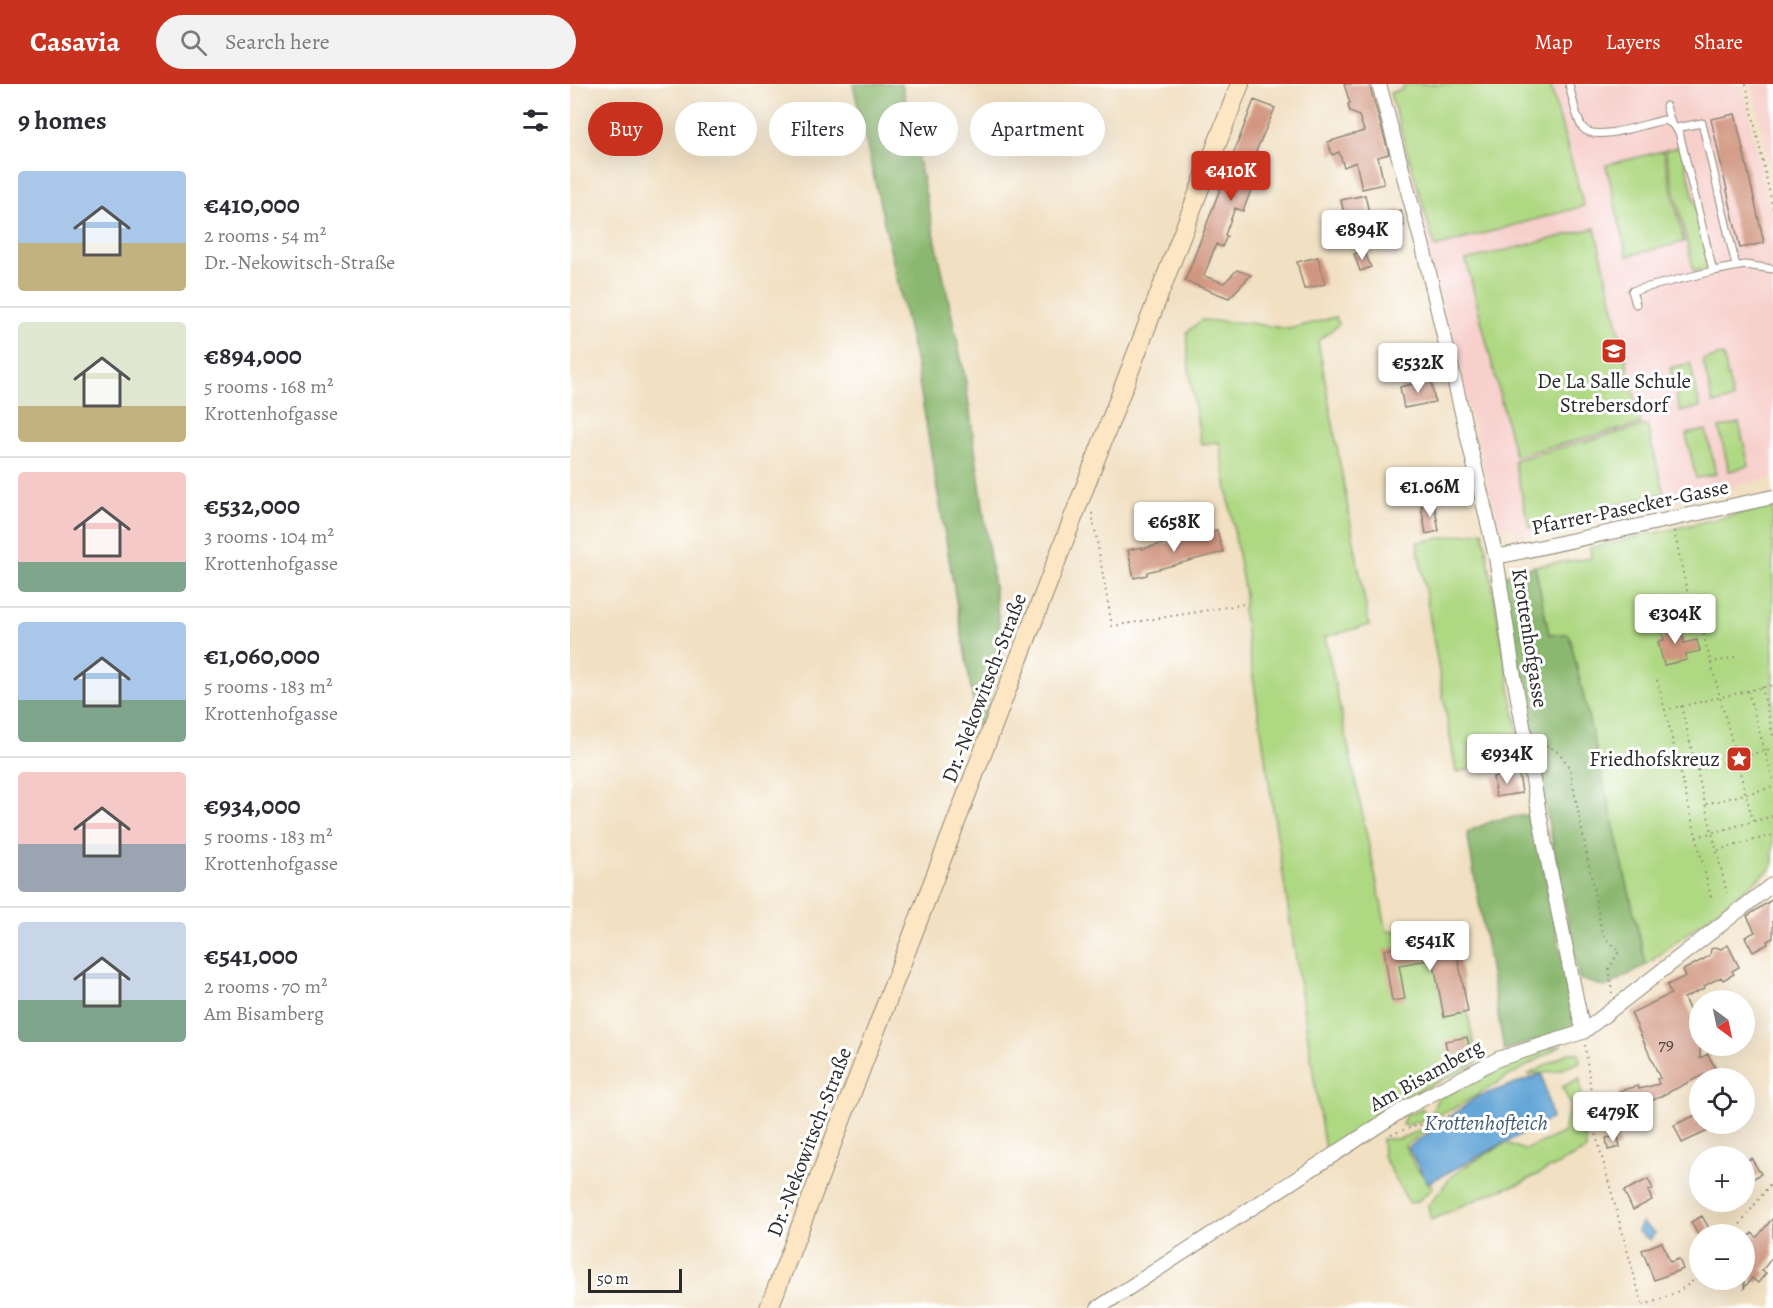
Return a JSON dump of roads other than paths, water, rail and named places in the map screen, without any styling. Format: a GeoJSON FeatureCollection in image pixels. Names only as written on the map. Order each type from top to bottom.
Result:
{"type":"FeatureCollection","features":[{"type":"Feature","properties":{"kind":"main road","name":"Dr.-Nekowitsch-Straße"},"geometry":{"type":"LineString","coordinates":[[769,1308],[1240,84]]}},
{"type":"Feature","properties":{"kind":"street","name":"Krottenhofgasse"},"geometry":{"type":"LineString","coordinates":[[1381,85],[1424,247],[1496,558],[1513,671],[1547,856],[1583,1032]]}},
{"type":"Feature","properties":{"kind":"street","name":"Pfarrer-Pasecker-Gasse"},"geometry":{"type":"LineString","coordinates":[[1496,558],[1773,497]]}},
{"type":"Feature","properties":{"kind":"street","name":"Am Bisamberg"},"geometry":{"type":"LineString","coordinates":[[1098,1308],[1407,1107],[1498,1059],[1583,1032],[1773,884]]}},
{"type":"Feature","properties":{"kind":"lane"},"geometry":{"type":"LineString","coordinates":[[1569,84],[1580,124],[1587,132],[1598,135],[1664,120],[1679,132],[1713,271]]}},
{"type":"Feature","properties":{"kind":"lane"},"geometry":{"type":"LineString","coordinates":[[1666,106],[1673,125]]}},
{"type":"Feature","properties":{"kind":"lane"},"geometry":{"type":"LineString","coordinates":[[1673,125],[1702,123],[1736,266]]}},
{"type":"Feature","properties":{"kind":"lane"},"geometry":{"type":"LineString","coordinates":[[1636,304],[1632,291],[1736,266],[1773,269]]}},
{"type":"Feature","properties":{"kind":"water","name":"Krottenhofteich"},"geometry":{"type":"Polygon","coordinates":[[[1542,1074],[1552,1118],[1428,1183],[1408,1148],[1477,1097],[1542,1074]]]}},
{"type":"Feature","properties":{"kind":"water"},"geometry":{"type":"Polygon","coordinates":[[[1642,1223],[1655,1233],[1650,1240],[1637,1231],[1642,1223]]]}},
{"type":"Feature","properties":{"kind":"place","name":"De La Salle Schule Strebersdorf"},"geometry":{"type":"Point","coordinates":[1614,351]}},
{"type":"Feature","properties":{"kind":"place","name":"Friedhofskreuz"},"geometry":{"type":"Point","coordinates":[1739,759]}}]}
